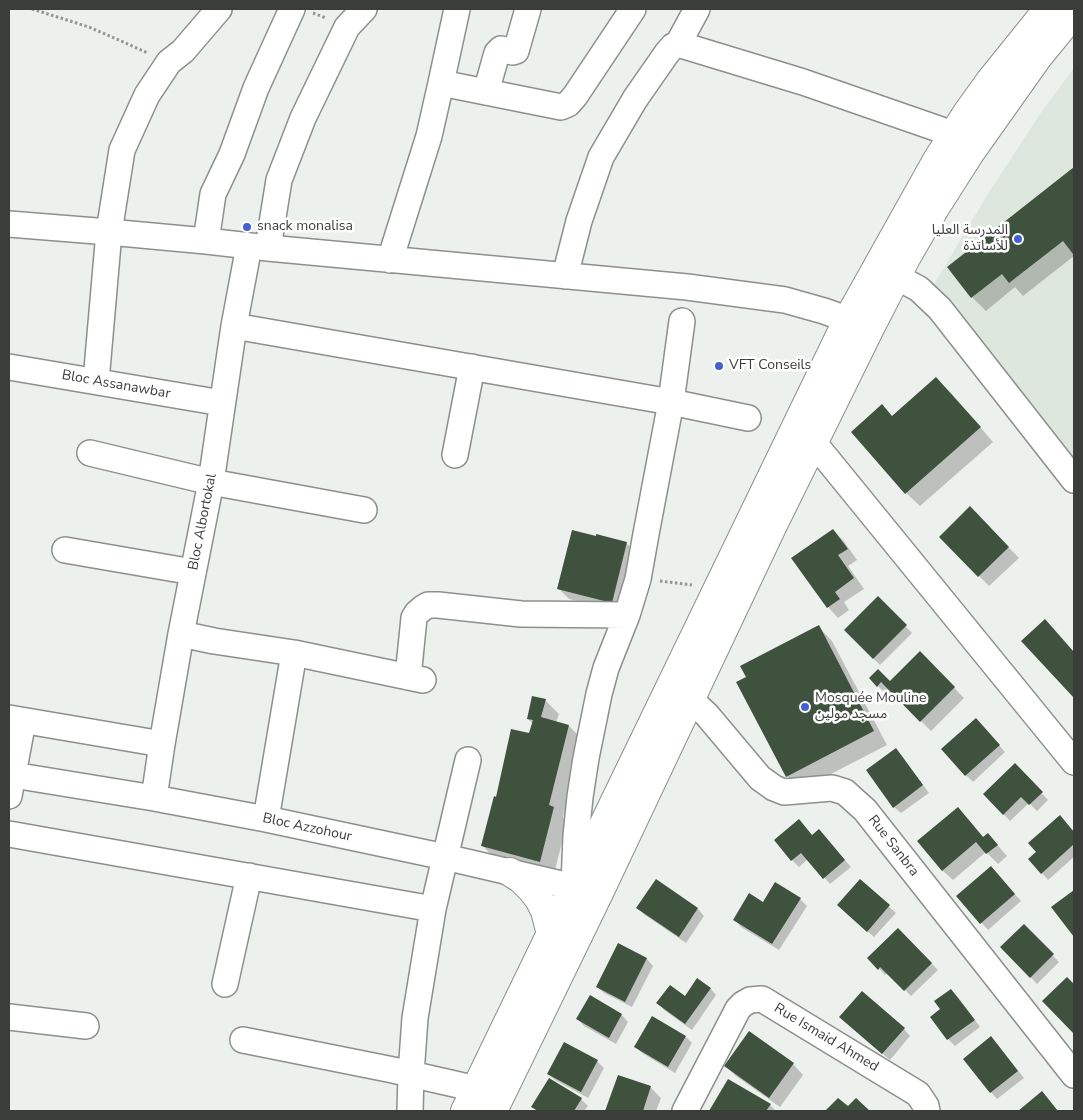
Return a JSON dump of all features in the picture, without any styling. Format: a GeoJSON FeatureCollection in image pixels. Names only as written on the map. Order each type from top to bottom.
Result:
{"type":"FeatureCollection","features":[{"type":"Feature","properties":{"kind":"main road"},"geometry":{"type":"LineString","coordinates":[[484,1101],[680,693],[771,529],[806,432],[937,160],[990,81],[1048,9]]}},
{"type":"Feature","properties":{"kind":"main road"},"geometry":{"type":"LineString","coordinates":[[859,324],[897,277],[935,208],[970,153],[1038,56],[1074,13]]}},
{"type":"Feature","properties":{"kind":"main road"},"geometry":{"type":"LineString","coordinates":[[510,872],[526,884],[539,899],[547,917],[551,934]]}},
{"type":"Feature","properties":{"kind":"main road"},"geometry":{"type":"LineString","coordinates":[[484,1101],[551,934],[587,890]]}},
{"type":"Feature","properties":{"kind":"street"},"geometry":{"type":"LineString","coordinates":[[96,381],[109,232],[122,150],[147,95],[170,62],[183,51],[219,9]]}},
{"type":"Feature","properties":{"kind":"street"},"geometry":{"type":"LineString","coordinates":[[206,241],[214,194],[232,154],[256,88],[292,9]]}},
{"type":"Feature","properties":{"kind":"street","name":"Bloc Albortokal"},"geometry":{"type":"LineString","coordinates":[[154,798],[162,744],[211,482],[234,326],[279,180],[302,118],[347,27],[364,9]]}},
{"type":"Feature","properties":{"kind":"street"},"geometry":{"type":"LineString","coordinates":[[390,260],[429,136],[457,9]]}},
{"type":"Feature","properties":{"kind":"street"},"geometry":{"type":"LineString","coordinates":[[486,92],[496,53],[501,50],[516,51],[528,9]]}},
{"type":"Feature","properties":{"kind":"street"},"geometry":{"type":"LineString","coordinates":[[441,83],[561,107],[568,104],[575,96],[633,9]]}},
{"type":"Feature","properties":{"kind":"street"},"geometry":{"type":"LineString","coordinates":[[565,276],[579,221],[601,157],[635,99],[667,53],[673,46],[678,44],[697,9]]}},
{"type":"Feature","properties":{"kind":"street"},"geometry":{"type":"LineString","coordinates":[[678,44],[803,82],[953,134]]}},
{"type":"Feature","properties":{"kind":"street"},"geometry":{"type":"LineString","coordinates":[[9,224],[687,287],[785,300],[824,311],[859,324]]}},
{"type":"Feature","properties":{"kind":"street"},"geometry":{"type":"LineString","coordinates":[[897,277],[919,289],[940,309],[1074,480]]}},
{"type":"Feature","properties":{"kind":"street"},"geometry":{"type":"LineString","coordinates":[[587,890],[576,836],[586,758],[599,694],[638,579],[671,402],[682,322]]}},
{"type":"Feature","properties":{"kind":"street"},"geometry":{"type":"LineString","coordinates":[[234,326],[671,402],[748,418]]}},
{"type":"Feature","properties":{"kind":"street","name":"Bloc Assanawbar"},"geometry":{"type":"LineString","coordinates":[[9,366],[222,403]]}},
{"type":"Feature","properties":{"kind":"street"},"geometry":{"type":"LineString","coordinates":[[455,455],[472,367]]}},
{"type":"Feature","properties":{"kind":"street"},"geometry":{"type":"LineString","coordinates":[[806,432],[1074,762]]}},
{"type":"Feature","properties":{"kind":"street"},"geometry":{"type":"LineString","coordinates":[[90,453],[211,482],[364,510]]}},
{"type":"Feature","properties":{"kind":"street"},"geometry":{"type":"LineString","coordinates":[[65,550],[194,572]]}},
{"type":"Feature","properties":{"kind":"street"},"geometry":{"type":"LineString","coordinates":[[182,634],[214,641],[294,653],[416,679],[414,618],[417,613],[428,606],[438,605],[521,614],[627,615]]}},
{"type":"Feature","properties":{"kind":"street"},"geometry":{"type":"LineString","coordinates":[[266,819],[294,653]]}},
{"type":"Feature","properties":{"kind":"street","name":"Rue Sanbra"},"geometry":{"type":"LineString","coordinates":[[680,693],[707,715],[760,778],[774,788],[784,792],[832,788],[845,792],[865,810],[1074,1075]]}},
{"type":"Feature","properties":{"kind":"street"},"geometry":{"type":"LineString","coordinates":[[11,786],[16,720],[162,744]]}},
{"type":"Feature","properties":{"kind":"street"},"geometry":{"type":"LineString","coordinates":[[410,1111],[416,1018],[433,909],[468,760]]}},
{"type":"Feature","properties":{"kind":"street","name":"Bloc Azzohour"},"geometry":{"type":"LineString","coordinates":[[11,786],[154,798],[266,819],[445,857],[587,890]]}},
{"type":"Feature","properties":{"kind":"street"},"geometry":{"type":"LineString","coordinates":[[9,834],[433,909]]}},
{"type":"Feature","properties":{"kind":"street"},"geometry":{"type":"LineString","coordinates":[[225,984],[249,876]]}},
{"type":"Feature","properties":{"kind":"street","name":"Rue Ismaid Ahmed"},"geometry":{"type":"LineString","coordinates":[[685,1111],[738,1009],[750,1000],[762,999],[918,1094],[927,1111]]}},
{"type":"Feature","properties":{"kind":"street"},"geometry":{"type":"LineString","coordinates":[[9,1017],[86,1026]]}},
{"type":"Feature","properties":{"kind":"street"},"geometry":{"type":"LineString","coordinates":[[243,1040],[411,1074],[484,1101]]}},
{"type":"Feature","properties":{"kind":"path"},"geometry":{"type":"LineString","coordinates":[[32,9],[89,27],[170,62]]}},
{"type":"Feature","properties":{"kind":"path"},"geometry":{"type":"LineString","coordinates":[[638,579],[692,585]]}},
{"type":"Feature","properties":{"kind":"shaded area","name":"المدرسة العليا للأساتذة"},"geometry":{"type":"Polygon","coordinates":[[[1074,68],[1074,464],[933,286],[989,192],[1042,111],[1074,68]]]}},
{"type":"Feature","properties":{"kind":"building"},"geometry":{"type":"Polygon","coordinates":[[[1074,167],[1073,254],[1063,241],[1009,283],[1002,274],[971,298],[947,267],[1074,167]]]}},
{"type":"Feature","properties":{"kind":"building"},"geometry":{"type":"Polygon","coordinates":[[[936,377],[981,427],[905,494],[851,432],[882,404],[892,416],[936,377]]]}},
{"type":"Feature","properties":{"kind":"building"},"geometry":{"type":"Polygon","coordinates":[[[970,506],[1009,547],[978,577],[939,537],[970,506]]]}},
{"type":"Feature","properties":{"kind":"building"},"geometry":{"type":"Polygon","coordinates":[[[833,529],[848,549],[838,555],[854,578],[835,592],[840,599],[827,608],[791,558],[833,529]]]}},
{"type":"Feature","properties":{"kind":"building"},"geometry":{"type":"Polygon","coordinates":[[[572,530],[627,542],[612,603],[557,589],[572,530]]]}},
{"type":"Feature","properties":{"kind":"building"},"geometry":{"type":"Polygon","coordinates":[[[878,596],[907,625],[873,659],[844,630],[878,596]]]}},
{"type":"Feature","properties":{"kind":"building"},"geometry":{"type":"Polygon","coordinates":[[[1045,619],[1074,652],[1074,698],[1021,641],[1045,619]]]}},
{"type":"Feature","properties":{"kind":"building","name":"Mosquée Mouline مسجد مولين"},"geometry":{"type":"Polygon","coordinates":[[[819,625],[874,731],[786,777],[736,682],[746,677],[740,666],[819,625]]]}},
{"type":"Feature","properties":{"kind":"building"},"geometry":{"type":"Polygon","coordinates":[[[920,651],[955,687],[920,722],[881,682],[877,687],[869,678],[878,669],[890,681],[920,651]]]}},
{"type":"Feature","properties":{"kind":"building"},"geometry":{"type":"Polygon","coordinates":[[[532,696],[546,699],[541,717],[569,725],[549,805],[554,807],[540,862],[481,846],[494,796],[496,797],[511,729],[529,733],[533,720],[527,719],[532,696]]]}},
{"type":"Feature","properties":{"kind":"building"},"geometry":{"type":"Polygon","coordinates":[[[976,718],[1000,745],[965,776],[941,749],[976,718]]]}},
{"type":"Feature","properties":{"kind":"building"},"geometry":{"type":"Polygon","coordinates":[[[896,748],[923,785],[893,808],[866,770],[896,748]]]}},
{"type":"Feature","properties":{"kind":"building"},"geometry":{"type":"Polygon","coordinates":[[[1015,763],[1043,792],[1029,805],[1021,797],[1003,815],[983,794],[1015,763]]]}},
{"type":"Feature","properties":{"kind":"building"},"geometry":{"type":"Polygon","coordinates":[[[958,807],[983,837],[988,833],[998,845],[986,854],[976,842],[942,871],[917,841],[958,807]]]}},
{"type":"Feature","properties":{"kind":"building"},"geometry":{"type":"Polygon","coordinates":[[[1060,815],[1074,832],[1074,844],[1041,874],[1028,859],[1036,852],[1028,843],[1060,815]]]}},
{"type":"Feature","properties":{"kind":"building"},"geometry":{"type":"Polygon","coordinates":[[[799,819],[812,835],[819,829],[845,860],[823,879],[801,853],[791,861],[774,840],[799,819]]]}},
{"type":"Feature","properties":{"kind":"building"},"geometry":{"type":"Polygon","coordinates":[[[991,866],[1015,894],[980,924],[956,896],[991,866]]]}},
{"type":"Feature","properties":{"kind":"building"},"geometry":{"type":"Polygon","coordinates":[[[656,879],[698,908],[679,937],[636,908],[656,879]]]}},
{"type":"Feature","properties":{"kind":"building"},"geometry":{"type":"Polygon","coordinates":[[[860,879],[890,905],[867,932],[837,905],[860,879]]]}},
{"type":"Feature","properties":{"kind":"building"},"geometry":{"type":"Polygon","coordinates":[[[775,882],[801,898],[772,944],[733,920],[749,893],[763,902],[775,882]]]}},
{"type":"Feature","properties":{"kind":"building"},"geometry":{"type":"Polygon","coordinates":[[[1074,890],[1074,937],[1051,907],[1074,890]]]}},
{"type":"Feature","properties":{"kind":"building"},"geometry":{"type":"Polygon","coordinates":[[[1024,924],[1054,954],[1030,978],[1000,947],[1024,924]]]}},
{"type":"Feature","properties":{"kind":"building"},"geometry":{"type":"Polygon","coordinates":[[[898,928],[932,963],[904,991],[880,967],[878,970],[867,958],[898,928]]]}},
{"type":"Feature","properties":{"kind":"building"},"geometry":{"type":"Polygon","coordinates":[[[618,943],[647,958],[625,1002],[596,987],[618,943]]]}},
{"type":"Feature","properties":{"kind":"building"},"geometry":{"type":"Polygon","coordinates":[[[1067,977],[1074,984],[1074,1034],[1042,1001],[1067,977]]]}},
{"type":"Feature","properties":{"kind":"building"},"geometry":{"type":"Polygon","coordinates":[[[697,978],[711,988],[685,1024],[656,1003],[670,985],[685,996],[697,978]]]}},
{"type":"Feature","properties":{"kind":"building"},"geometry":{"type":"Polygon","coordinates":[[[951,989],[975,1020],[947,1040],[930,1017],[940,1009],[934,1001],[951,989]]]}},
{"type":"Feature","properties":{"kind":"building"},"geometry":{"type":"Polygon","coordinates":[[[862,991],[905,1028],[882,1054],[839,1017],[862,991]]]}},
{"type":"Feature","properties":{"kind":"building"},"geometry":{"type":"Polygon","coordinates":[[[590,995],[622,1014],[609,1038],[576,1019],[590,995]]]}},
{"type":"Feature","properties":{"kind":"building"},"geometry":{"type":"Polygon","coordinates":[[[652,1016],[686,1036],[668,1067],[634,1047],[652,1016]]]}},
{"type":"Feature","properties":{"kind":"building"},"geometry":{"type":"Polygon","coordinates":[[[749,1031],[794,1063],[769,1098],[724,1066],[749,1031]]]}},
{"type":"Feature","properties":{"kind":"building"},"geometry":{"type":"Polygon","coordinates":[[[991,1036],[1018,1071],[990,1093],[963,1059],[991,1036]]]}},
{"type":"Feature","properties":{"kind":"building"},"geometry":{"type":"Polygon","coordinates":[[[564,1042],[598,1060],[581,1092],[547,1074],[564,1042]]]}},
{"type":"Feature","properties":{"kind":"building"},"geometry":{"type":"Polygon","coordinates":[[[618,1075],[651,1086],[643,1111],[605,1111],[618,1075]]]}},
{"type":"Feature","properties":{"kind":"building"},"geometry":{"type":"Polygon","coordinates":[[[549,1078],[582,1098],[574,1111],[538,1111],[531,1107],[549,1078]]]}},
{"type":"Feature","properties":{"kind":"building"},"geometry":{"type":"Polygon","coordinates":[[[728,1079],[771,1104],[766,1111],[709,1111],[728,1079]]]}},
{"type":"Feature","properties":{"kind":"building"},"geometry":{"type":"Polygon","coordinates":[[[1042,1091],[1058,1111],[1018,1111],[1042,1091]]]}},
{"type":"Feature","properties":{"kind":"building"},"geometry":{"type":"Polygon","coordinates":[[[838,1098],[848,1106],[856,1098],[870,1111],[825,1111],[838,1098]]]}},
{"type":"Feature","properties":{"kind":"place","name":"snack monalisa"},"geometry":{"type":"Point","coordinates":[247,227]}},
{"type":"Feature","properties":{"kind":"place","name":"المدرسة العليا للأساتذة"},"geometry":{"type":"Point","coordinates":[1018,239]}},
{"type":"Feature","properties":{"kind":"place","name":"VFT Conseils"},"geometry":{"type":"Point","coordinates":[719,366]}},
{"type":"Feature","properties":{"kind":"place","name":"Mosquée Mouline مسجد مولين"},"geometry":{"type":"Point","coordinates":[805,707]}}]}
